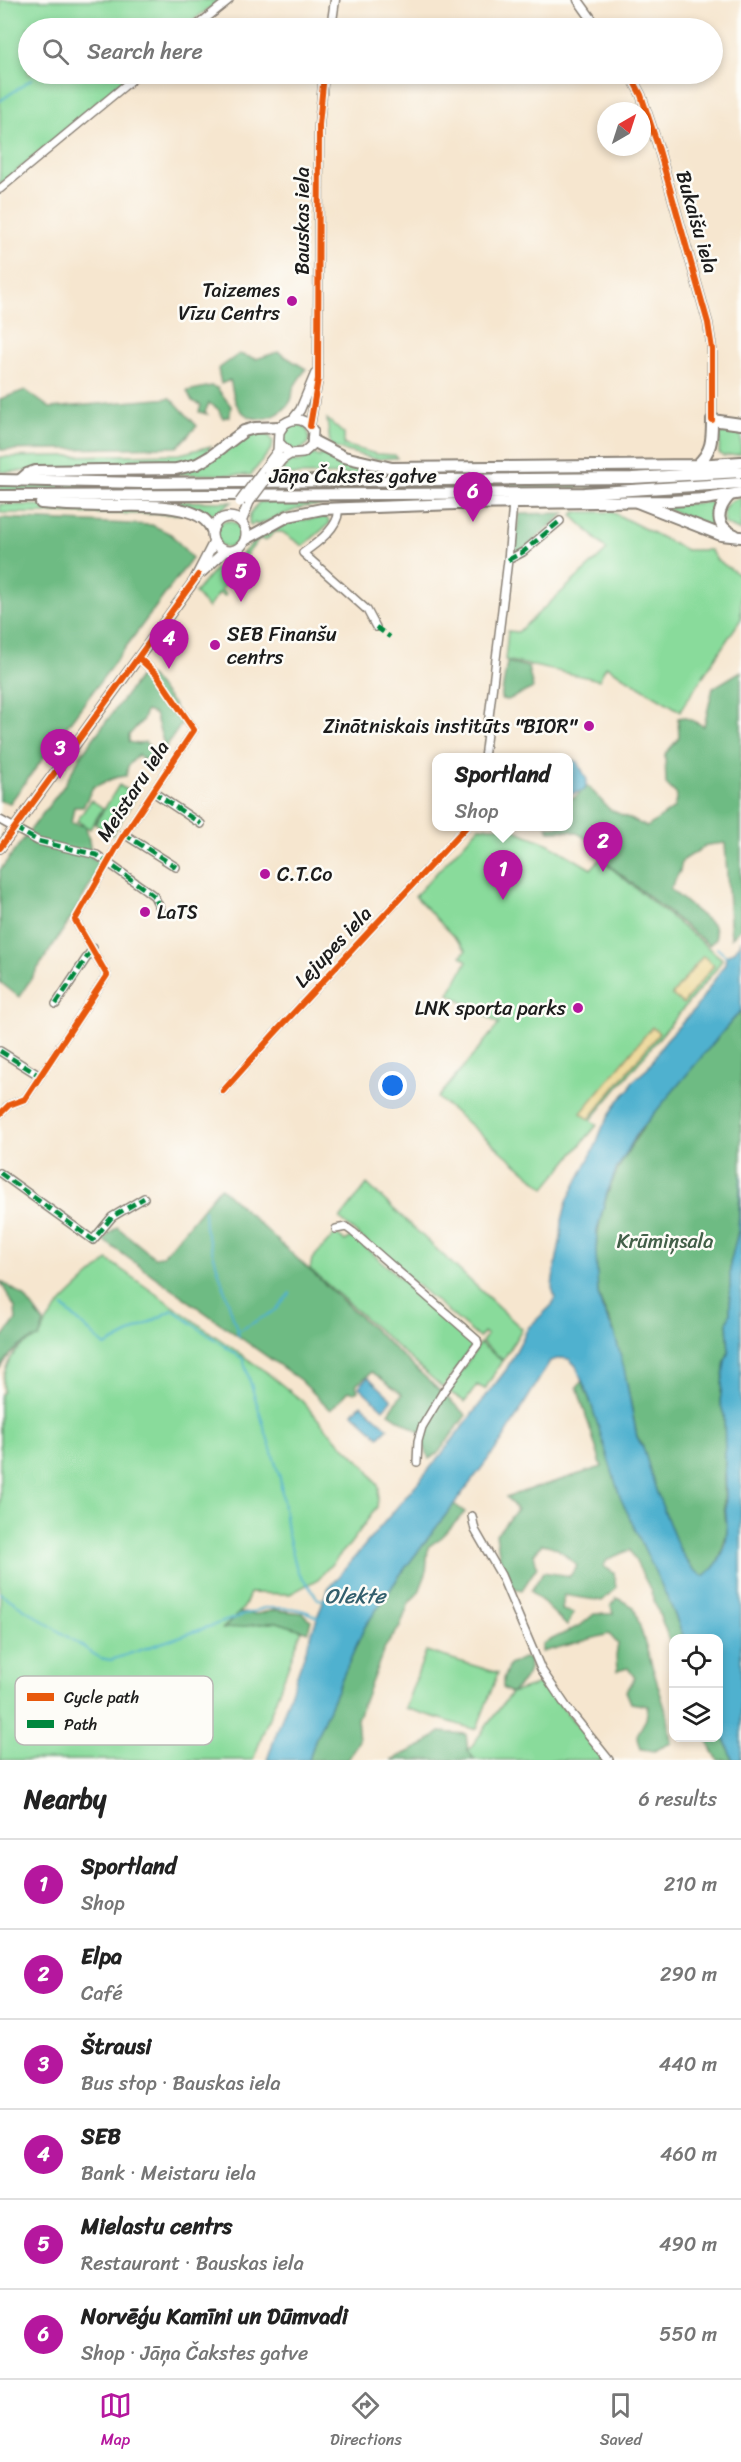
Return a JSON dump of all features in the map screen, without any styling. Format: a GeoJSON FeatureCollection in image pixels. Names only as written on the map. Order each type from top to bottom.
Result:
{"type":"FeatureCollection","features":[{"type":"Feature","properties":{"kind":"main road"},"geometry":{"type":"LineString","coordinates":[[19,481],[35,471],[176,469],[197,464],[212,456],[244,431],[255,428],[281,427],[293,419],[303,420],[310,426],[314,441],[344,457],[392,468],[697,465],[741,462]]}},
{"type":"Feature","properties":{"kind":"main road"},"geometry":{"type":"LineString","coordinates":[[697,465],[711,447],[712,420],[741,424]]}},
{"type":"Feature","properties":{"kind":"main road"},"geometry":{"type":"LineString","coordinates":[[212,530],[219,519],[228,517],[245,502],[265,475],[275,456],[281,427]]}},
{"type":"Feature","properties":{"kind":"main road"},"geometry":{"type":"LineString","coordinates":[[265,475],[290,454],[306,452],[314,441]]}},
{"type":"Feature","properties":{"kind":"main road"},"geometry":{"type":"LineString","coordinates":[[279,443],[290,454]]}},
{"type":"Feature","properties":{"kind":"main road","name":"Jāņa Čakstes gatve"},"geometry":{"type":"LineString","coordinates":[[0,480],[142,483],[632,478],[741,472]]}},
{"type":"Feature","properties":{"kind":"main road","name":"Jāņa Čakstes gatve"},"geometry":{"type":"LineString","coordinates":[[0,496],[584,493],[741,483]]}},
{"type":"Feature","properties":{"kind":"main road"},"geometry":{"type":"LineString","coordinates":[[198,575],[225,551],[236,550],[246,538],[288,516],[304,512],[513,503],[636,502],[705,499],[736,494]]}},
{"type":"Feature","properties":{"kind":"main road"},"geometry":{"type":"LineString","coordinates":[[736,494],[721,505],[719,513],[725,529],[739,537]]}},
{"type":"Feature","properties":{"kind":"main road"},"geometry":{"type":"LineString","coordinates":[[0,848],[198,575],[214,542],[209,523],[203,518],[171,508],[42,503],[23,497]]}},
{"type":"Feature","properties":{"kind":"main road"},"geometry":{"type":"LineString","coordinates":[[245,502],[242,522],[246,538]]}},
{"type":"Feature","properties":{"kind":"main road"},"geometry":{"type":"LineString","coordinates":[[636,502],[721,535],[739,537]]}},
{"type":"Feature","properties":{"kind":"main road"},"geometry":{"type":"LineString","coordinates":[[228,517],[242,522]]}},
{"type":"Feature","properties":{"kind":"main road"},"geometry":{"type":"LineString","coordinates":[[214,542],[225,551]]}},
{"type":"Feature","properties":{"kind":"street"},"geometry":{"type":"LineString","coordinates":[[206,18],[229,0]]}},
{"type":"Feature","properties":{"kind":"street"},"geometry":{"type":"LineString","coordinates":[[332,18],[335,0]]}},
{"type":"Feature","properties":{"kind":"street"},"geometry":{"type":"LineString","coordinates":[[578,0],[591,18]]}},
{"type":"Feature","properties":{"kind":"street"},"geometry":{"type":"LineString","coordinates":[[0,189],[126,84]]}},
{"type":"Feature","properties":{"kind":"street","name":"Bauskas iela"},"geometry":{"type":"LineString","coordinates":[[310,426],[318,379],[319,125],[323,84]]}},
{"type":"Feature","properties":{"kind":"street","name":"Bukaišu iela"},"geometry":{"type":"LineString","coordinates":[[635,84],[657,142],[708,323],[712,349],[712,420]]}},
{"type":"Feature","properties":{"kind":"street"},"geometry":{"type":"LineString","coordinates":[[293,419],[305,399],[317,368]]}},
{"type":"Feature","properties":{"kind":"street"},"geometry":{"type":"LineString","coordinates":[[485,753],[513,503]]}},
{"type":"Feature","properties":{"kind":"street"},"geometry":{"type":"LineString","coordinates":[[338,509],[339,517],[334,525],[303,553],[367,610],[376,627]]}},
{"type":"Feature","properties":{"kind":"street"},"geometry":{"type":"LineString","coordinates":[[508,560],[523,552],[560,521]]}},
{"type":"Feature","properties":{"kind":"street","name":"Meistaru iela"},"geometry":{"type":"LineString","coordinates":[[93,948],[75,920],[124,834],[194,730],[157,675],[139,658]]}},
{"type":"Feature","properties":{"kind":"street"},"geometry":{"type":"LineString","coordinates":[[153,792],[201,824]]}},
{"type":"Feature","properties":{"kind":"street"},"geometry":{"type":"LineString","coordinates":[[0,820],[38,841],[97,855],[108,861],[154,896],[161,910]]}},
{"type":"Feature","properties":{"kind":"street","name":"Lejupes iela"},"geometry":{"type":"LineString","coordinates":[[223,1091],[462,831]]}},
{"type":"Feature","properties":{"kind":"street"},"geometry":{"type":"LineString","coordinates":[[124,834],[176,867]]}},
{"type":"Feature","properties":{"kind":"street"},"geometry":{"type":"LineString","coordinates":[[0,1114],[9,1105],[25,1099],[107,975],[93,948],[56,1004]]}},
{"type":"Feature","properties":{"kind":"street"},"geometry":{"type":"LineString","coordinates":[[0,1050],[40,1076]]}},
{"type":"Feature","properties":{"kind":"street"},"geometry":{"type":"LineString","coordinates":[[0,1173],[93,1240],[112,1217],[144,1198]]}},
{"type":"Feature","properties":{"kind":"street"},"geometry":{"type":"LineString","coordinates":[[336,1229],[346,1227],[353,1232],[477,1340],[477,1344],[443,1392],[422,1427],[418,1441],[417,1462]]}},
{"type":"Feature","properties":{"kind":"street"},"geometry":{"type":"LineString","coordinates":[[472,1516],[475,1530],[501,1575],[541,1670],[568,1709],[609,1760]]}},
{"type":"Feature","properties":{"kind":"green space"},"geometry":{"type":"Polygon","coordinates":[[[0,0],[220,0],[196,18],[18,18],[18,84],[118,84],[0,185],[0,0]]]}},
{"type":"Feature","properties":{"kind":"green space"},"geometry":{"type":"Polygon","coordinates":[[[278,352],[306,369],[293,389],[291,400],[278,414],[271,417],[263,419],[247,416],[236,403],[230,380],[221,384],[218,369],[239,354],[256,359],[278,352]]]}},
{"type":"Feature","properties":{"kind":"green space"},"geometry":{"type":"Polygon","coordinates":[[[211,386],[217,388],[231,406],[230,416],[223,418],[218,409],[209,403],[205,412],[207,414],[199,412],[201,405],[192,401],[187,391],[211,386]]]}},
{"type":"Feature","properties":{"kind":"green space"},"geometry":{"type":"Polygon","coordinates":[[[25,390],[50,408],[171,398],[197,426],[177,447],[0,450],[0,399],[25,390]]]}},
{"type":"Feature","properties":{"kind":"green space"},"geometry":{"type":"Polygon","coordinates":[[[327,419],[344,434],[344,445],[376,454],[395,455],[397,458],[375,459],[332,447],[327,419]]]}},
{"type":"Feature","properties":{"kind":"green space"},"geometry":{"type":"Polygon","coordinates":[[[296,424],[305,428],[309,437],[305,446],[296,450],[287,446],[283,437],[287,428],[296,424]]]}},
{"type":"Feature","properties":{"kind":"green space"},"geometry":{"type":"Polygon","coordinates":[[[728,430],[741,432],[741,454],[723,456],[719,453],[720,434],[728,430]]]}},
{"type":"Feature","properties":{"kind":"green space"},"geometry":{"type":"Polygon","coordinates":[[[267,432],[273,442],[272,448],[251,475],[147,474],[167,474],[249,434],[267,432]]]}},
{"type":"Feature","properties":{"kind":"green space"},"geometry":{"type":"Polygon","coordinates":[[[211,446],[204,456],[170,467],[0,472],[0,457],[180,454],[211,446]]]}},
{"type":"Feature","properties":{"kind":"green space"},"geometry":{"type":"Polygon","coordinates":[[[313,454],[320,457],[321,454],[343,462],[385,471],[701,469],[690,472],[279,475],[289,461],[301,461],[313,454]]]}},
{"type":"Feature","properties":{"kind":"green space"},"geometry":{"type":"Polygon","coordinates":[[[741,476],[741,479],[564,488],[0,491],[0,484],[741,476]]]}},
{"type":"Feature","properties":{"kind":"green space"},"geometry":{"type":"Polygon","coordinates":[[[741,497],[741,531],[725,524],[723,510],[729,502],[741,497]]]}},
{"type":"Feature","properties":{"kind":"green space"},"geometry":{"type":"Polygon","coordinates":[[[378,500],[303,507],[257,525],[255,523],[251,526],[249,522],[250,514],[259,502],[378,500]]]}},
{"type":"Feature","properties":{"kind":"green space"},"geometry":{"type":"Polygon","coordinates":[[[151,501],[232,502],[216,513],[204,515],[151,501]]]}},
{"type":"Feature","properties":{"kind":"green space"},"geometry":{"type":"Polygon","coordinates":[[[720,501],[721,530],[659,506],[720,501]]]}},
{"type":"Feature","properties":{"kind":"green space"},"geometry":{"type":"Polygon","coordinates":[[[0,504],[166,510],[183,514],[0,513],[0,504]]]}},
{"type":"Feature","properties":{"kind":"green space"},"geometry":{"type":"Polygon","coordinates":[[[575,512],[612,512],[686,550],[710,550],[717,560],[741,576],[741,619],[680,711],[606,666],[599,680],[505,660],[508,631],[518,632],[607,550],[572,515],[575,512]]]}},
{"type":"Feature","properties":{"kind":"green space"},"geometry":{"type":"Polygon","coordinates":[[[565,513],[523,550],[514,554],[519,514],[565,513]]]}},
{"type":"Feature","properties":{"kind":"green space"},"geometry":{"type":"Polygon","coordinates":[[[326,517],[330,523],[303,546],[282,532],[275,532],[265,541],[260,538],[231,574],[236,578],[231,577],[221,590],[226,594],[225,596],[219,593],[208,608],[195,593],[221,562],[242,554],[257,538],[293,521],[326,517]]]}},
{"type":"Feature","properties":{"kind":"green space"},"geometry":{"type":"Polygon","coordinates":[[[0,518],[152,525],[171,534],[192,558],[10,803],[0,801],[0,518]]]}},
{"type":"Feature","properties":{"kind":"green space"},"geometry":{"type":"Polygon","coordinates":[[[228,521],[237,525],[241,534],[237,543],[228,547],[219,543],[215,534],[219,525],[228,521]]]}},
{"type":"Feature","properties":{"kind":"green space"},"geometry":{"type":"Polygon","coordinates":[[[507,662],[528,667],[533,688],[508,700],[501,699],[507,662]]]}},
{"type":"Feature","properties":{"kind":"green space"},"geometry":{"type":"Polygon","coordinates":[[[741,671],[741,928],[731,938],[725,843],[707,845],[682,861],[680,871],[670,889],[714,926],[716,939],[709,945],[598,856],[595,848],[585,838],[571,831],[573,831],[573,798],[588,786],[609,809],[647,827],[674,808],[677,795],[666,784],[665,754],[679,738],[678,718],[684,717],[704,726],[713,688],[741,671]]]}},
{"type":"Feature","properties":{"kind":"green space"},"geometry":{"type":"Polygon","coordinates":[[[141,675],[150,676],[173,704],[183,722],[165,748],[155,714],[146,711],[142,721],[129,735],[129,742],[138,744],[145,742],[157,755],[155,769],[138,755],[128,766],[126,776],[113,778],[93,787],[83,807],[74,807],[71,823],[85,826],[91,857],[102,864],[73,915],[19,997],[0,982],[0,870],[63,787],[81,755],[141,675]]]}},
{"type":"Feature","properties":{"kind":"green space"},"geometry":{"type":"Polygon","coordinates":[[[119,785],[136,796],[112,835],[95,824],[119,785]]]}},
{"type":"Feature","properties":{"kind":"green space"},"geometry":{"type":"Polygon","coordinates":[[[91,800],[103,808],[90,829],[77,821],[91,800]]]}},
{"type":"Feature","properties":{"kind":"green space","name":"LNK sporta parks"},"geometry":{"type":"Polygon","coordinates":[[[475,831],[517,831],[549,844],[591,869],[600,859],[722,959],[717,968],[591,1120],[597,1125],[545,1188],[438,1098],[499,1024],[449,994],[467,961],[461,956],[466,950],[415,896],[475,831]]]}},
{"type":"Feature","properties":{"kind":"green space","name":"Krūmiņsala"},"geometry":{"type":"Polygon","coordinates":[[[741,1010],[741,1175],[738,1232],[730,1264],[730,1314],[727,1323],[729,1351],[725,1361],[720,1402],[724,1415],[724,1505],[727,1532],[719,1561],[712,1571],[703,1576],[692,1568],[673,1536],[657,1495],[641,1442],[637,1437],[615,1335],[598,1292],[596,1248],[603,1209],[617,1172],[636,1138],[660,1105],[741,1010]]]}},
{"type":"Feature","properties":{"kind":"green space"},"geometry":{"type":"Polygon","coordinates":[[[367,1184],[522,1329],[503,1360],[482,1342],[487,1335],[483,1332],[479,1338],[340,1219],[367,1184]]]}},
{"type":"Feature","properties":{"kind":"green space"},"geometry":{"type":"Polygon","coordinates":[[[220,1187],[466,1415],[439,1452],[429,1459],[419,1432],[389,1413],[402,1394],[372,1372],[356,1385],[358,1391],[354,1393],[349,1391],[331,1410],[300,1380],[103,1240],[117,1227],[154,1257],[163,1256],[220,1187]]]}},
{"type":"Feature","properties":{"kind":"green space"},"geometry":{"type":"Polygon","coordinates":[[[335,1234],[345,1241],[352,1236],[475,1342],[443,1388],[310,1269],[312,1259],[335,1234]]]}},
{"type":"Feature","properties":{"kind":"green space"},"geometry":{"type":"Polygon","coordinates":[[[108,1260],[266,1372],[301,1400],[333,1436],[365,1466],[379,1487],[377,1507],[350,1544],[318,1579],[290,1594],[250,1593],[243,1609],[223,1628],[277,1622],[302,1630],[253,1760],[0,1760],[0,1395],[3,1391],[4,1373],[12,1357],[24,1345],[39,1338],[51,1316],[108,1260]]]}},
{"type":"Feature","properties":{"kind":"green space"},"geometry":{"type":"Polygon","coordinates":[[[0,1281],[24,1296],[44,1323],[39,1338],[16,1349],[0,1368],[0,1341],[16,1320],[15,1308],[0,1281]]]}},
{"type":"Feature","properties":{"kind":"green space"},"geometry":{"type":"Polygon","coordinates":[[[480,1343],[502,1361],[485,1389],[477,1385],[465,1402],[448,1391],[480,1343]]]}},
{"type":"Feature","properties":{"kind":"green space"},"geometry":{"type":"Polygon","coordinates":[[[582,1381],[682,1634],[669,1634],[669,1640],[649,1587],[630,1550],[608,1559],[603,1566],[614,1573],[616,1588],[602,1601],[564,1595],[562,1610],[574,1613],[567,1626],[531,1591],[543,1572],[570,1576],[577,1566],[573,1562],[557,1549],[542,1544],[534,1554],[537,1567],[522,1590],[513,1588],[500,1559],[496,1534],[517,1510],[506,1497],[602,1467],[577,1387],[582,1381]]]}},
{"type":"Feature","properties":{"kind":"green space"},"geometry":{"type":"Polygon","coordinates":[[[454,1504],[465,1512],[442,1537],[428,1547],[426,1574],[419,1592],[409,1603],[400,1627],[385,1647],[357,1719],[359,1740],[348,1760],[309,1760],[315,1740],[364,1628],[400,1575],[454,1504]]]}},
{"type":"Feature","properties":{"kind":"green space"},"geometry":{"type":"Polygon","coordinates":[[[617,1598],[634,1607],[668,1718],[669,1742],[671,1743],[654,1751],[641,1749],[637,1735],[646,1719],[648,1706],[631,1703],[626,1691],[635,1678],[628,1668],[617,1671],[618,1644],[609,1634],[542,1652],[542,1644],[581,1625],[594,1614],[613,1614],[611,1605],[617,1598]]]}},
{"type":"Feature","properties":{"kind":"green space"},"geometry":{"type":"Polygon","coordinates":[[[275,1610],[303,1613],[311,1620],[308,1632],[277,1622],[223,1629],[239,1613],[257,1614],[275,1610]]]}},
{"type":"Feature","properties":{"kind":"green space"},"geometry":{"type":"Polygon","coordinates":[[[426,1651],[498,1673],[477,1728],[473,1729],[405,1708],[426,1651]]]}},
{"type":"Feature","properties":{"kind":"green space"},"geometry":{"type":"Polygon","coordinates":[[[523,1658],[530,1659],[529,1669],[522,1682],[511,1693],[503,1688],[503,1679],[509,1665],[523,1658]]]}},
{"type":"Feature","properties":{"kind":"green space"},"geometry":{"type":"Polygon","coordinates":[[[543,1683],[605,1760],[475,1760],[468,1751],[511,1693],[543,1683]]]}},
{"type":"Feature","properties":{"kind":"green space"},"geometry":{"type":"Polygon","coordinates":[[[440,1732],[466,1734],[468,1751],[475,1760],[391,1760],[423,1745],[440,1732]]]}},
{"type":"Feature","properties":{"kind":"green space"},"geometry":{"type":"Polygon","coordinates":[[[723,1736],[733,1760],[718,1760],[707,1742],[723,1742],[723,1736]]]}},
{"type":"Feature","properties":{"kind":"sand"},"geometry":{"type":"Polygon","coordinates":[[[703,956],[714,965],[683,1004],[672,995],[703,956]]]}},
{"type":"Feature","properties":{"kind":"sand"},"geometry":{"type":"Polygon","coordinates":[[[652,1027],[659,1033],[589,1119],[581,1113],[652,1027]]]}},
{"type":"Feature","properties":{"kind":"water"},"geometry":{"type":"Polygon","coordinates":[[[573,760],[578,762],[587,780],[585,790],[573,794],[573,760]]]}},
{"type":"Feature","properties":{"kind":"water","name":"Olekte"},"geometry":{"type":"Polygon","coordinates":[[[741,941],[741,1010],[637,1134],[616,1170],[607,1193],[597,1231],[596,1252],[598,1294],[614,1332],[624,1368],[637,1437],[643,1447],[656,1490],[678,1546],[691,1568],[703,1576],[717,1563],[727,1537],[724,1415],[720,1402],[725,1361],[729,1351],[727,1323],[730,1314],[730,1264],[738,1232],[741,1175],[741,1760],[733,1760],[723,1736],[723,1634],[682,1634],[620,1497],[590,1400],[576,1366],[569,1359],[561,1358],[550,1361],[502,1441],[400,1575],[364,1628],[315,1740],[309,1760],[267,1760],[327,1590],[441,1455],[506,1370],[528,1328],[552,1305],[555,1297],[552,1288],[553,1278],[567,1201],[595,1147],[603,1126],[618,1101],[629,1090],[632,1082],[648,1068],[666,1040],[695,1009],[725,964],[726,956],[735,951],[741,941]]]}},
{"type":"Feature","properties":{"kind":"water"},"geometry":{"type":"Polygon","coordinates":[[[368,1377],[392,1399],[383,1409],[359,1387],[368,1377]]]}},
{"type":"Feature","properties":{"kind":"water"},"geometry":{"type":"Polygon","coordinates":[[[361,1404],[388,1428],[379,1437],[353,1413],[361,1404]]]}},
{"type":"Feature","properties":{"kind":"waterway"},"geometry":{"type":"LineString","coordinates":[[0,101],[25,84]]}},
{"type":"Feature","properties":{"kind":"waterway"},"geometry":{"type":"LineString","coordinates":[[717,948],[726,956]]}},
{"type":"Feature","properties":{"kind":"waterway"},"geometry":{"type":"LineString","coordinates":[[204,1210],[205,1228],[239,1336]]}},
{"type":"Feature","properties":{"kind":"waterway"},"geometry":{"type":"LineString","coordinates":[[237,1332],[276,1310],[290,1293]]}},
{"type":"Feature","properties":{"kind":"waterway","name":"Olekte"},"geometry":{"type":"LineString","coordinates":[[63,1307],[105,1346],[173,1310],[243,1359],[280,1478],[287,1531],[297,1570],[318,1599],[325,1600]]}},
{"type":"Feature","properties":{"kind":"waterway"},"geometry":{"type":"LineString","coordinates":[[0,1593],[100,1658],[111,1660],[264,1608],[306,1611],[318,1618]]}},
{"type":"Feature","properties":{"kind":"marked path"},"geometry":{"type":"LineString","coordinates":[[508,560],[523,552],[560,521]]}},
{"type":"Feature","properties":{"kind":"marked path"},"geometry":{"type":"LineString","coordinates":[[376,627],[390,637]]}},
{"type":"Feature","properties":{"kind":"marked path"},"geometry":{"type":"LineString","coordinates":[[153,792],[201,824]]}},
{"type":"Feature","properties":{"kind":"marked path"},"geometry":{"type":"LineString","coordinates":[[15,828],[38,841],[97,855],[154,896],[161,910]]}},
{"type":"Feature","properties":{"kind":"marked path"},"geometry":{"type":"LineString","coordinates":[[124,834],[176,867]]}},
{"type":"Feature","properties":{"kind":"marked path"},"geometry":{"type":"LineString","coordinates":[[56,1004],[93,948]]}},
{"type":"Feature","properties":{"kind":"marked path"},"geometry":{"type":"LineString","coordinates":[[0,1051],[40,1076]]}},
{"type":"Feature","properties":{"kind":"marked path"},"geometry":{"type":"LineString","coordinates":[[0,1173],[93,1240],[112,1217],[144,1198]]}},
{"type":"Feature","properties":{"kind":"cycle path"},"geometry":{"type":"LineString","coordinates":[[310,426],[318,379],[319,125],[323,84]]}},
{"type":"Feature","properties":{"kind":"cycle path"},"geometry":{"type":"LineString","coordinates":[[635,84],[657,143],[708,323],[712,349],[712,420]]}},
{"type":"Feature","properties":{"kind":"cycle path"},"geometry":{"type":"LineString","coordinates":[[0,848],[198,575]]}},
{"type":"Feature","properties":{"kind":"cycle path"},"geometry":{"type":"LineString","coordinates":[[0,1114],[9,1105],[25,1099],[107,975],[75,920],[122,838],[194,730],[157,675],[139,658]]}},
{"type":"Feature","properties":{"kind":"cycle path"},"geometry":{"type":"LineString","coordinates":[[223,1091],[462,831]]}},
{"type":"Feature","properties":{"kind":"place","name":"Taizemes Vīzu Centrs"},"geometry":{"type":"Point","coordinates":[292,301]}},
{"type":"Feature","properties":{"kind":"place","name":"Norvēģu Kamīni un Dūmvadi"},"geometry":{"type":"Point","coordinates":[473,522]}},
{"type":"Feature","properties":{"kind":"place","name":"Mielastu centrs"},"geometry":{"type":"Point","coordinates":[241,602]}},
{"type":"Feature","properties":{"kind":"place","name":"SEB Finanšu centrs"},"geometry":{"type":"Point","coordinates":[215,645]}},
{"type":"Feature","properties":{"kind":"place","name":"SEB"},"geometry":{"type":"Point","coordinates":[169,669]}},
{"type":"Feature","properties":{"kind":"place","name":"Zinātniskais institūts \"BIOR\""},"geometry":{"type":"Point","coordinates":[589,726]}},
{"type":"Feature","properties":{"kind":"place","name":"Štrausi"},"geometry":{"type":"Point","coordinates":[60,779]}},
{"type":"Feature","properties":{"kind":"place","name":"Elpa"},"geometry":{"type":"Point","coordinates":[603,872]}},
{"type":"Feature","properties":{"kind":"place","name":"C.T.Co"},"geometry":{"type":"Point","coordinates":[265,874]}},
{"type":"Feature","properties":{"kind":"place","name":"Sportland"},"geometry":{"type":"Point","coordinates":[503,900]}},
{"type":"Feature","properties":{"kind":"place","name":"LaTS"},"geometry":{"type":"Point","coordinates":[145,912]}},
{"type":"Feature","properties":{"kind":"place","name":"LNK sporta parks"},"geometry":{"type":"Point","coordinates":[578,1008]}}]}
